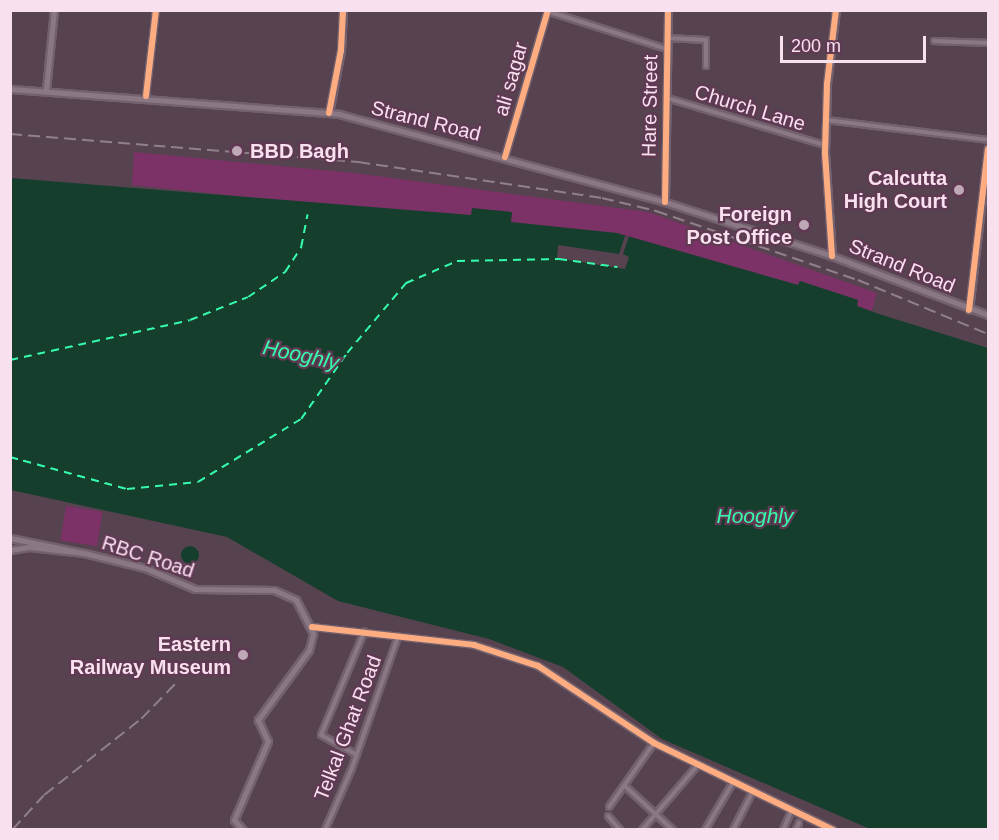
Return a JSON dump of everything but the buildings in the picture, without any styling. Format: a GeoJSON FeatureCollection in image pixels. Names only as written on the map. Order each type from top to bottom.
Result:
{"type":"FeatureCollection","features":[{"type":"Feature","properties":{"kind":"main road"},"geometry":{"type":"LineString","coordinates":[[46,90],[54,10]]}},
{"type":"Feature","properties":{"kind":"main road","name":"Strand Road"},"geometry":{"type":"LineString","coordinates":[[10,89],[146,96],[329,113],[505,157],[665,202],[832,256],[969,310],[988,315]]}},
{"type":"Feature","properties":{"kind":"main road","name":"RBC Road"},"geometry":{"type":"LineString","coordinates":[[10,538],[145,568],[195,589],[274,590],[296,600],[312,627]]}},
{"type":"Feature","properties":{"kind":"main road","name":"RBC Road"},"geometry":{"type":"LineString","coordinates":[[10,550],[30,547],[84,553]]}},
{"type":"Feature","properties":{"kind":"main road"},"geometry":{"type":"LineString","coordinates":[[243,830],[234,820],[268,741],[258,720],[309,651],[312,627]]}},
{"type":"Feature","properties":{"kind":"street"},"geometry":{"type":"LineString","coordinates":[[146,96],[156,10]]}},
{"type":"Feature","properties":{"kind":"street"},"geometry":{"type":"LineString","coordinates":[[329,113],[341,50],[343,10]]}},
{"type":"Feature","properties":{"kind":"street","name":"Hare Street"},"geometry":{"type":"LineString","coordinates":[[665,202],[668,10]]}},
{"type":"Feature","properties":{"kind":"street"},"geometry":{"type":"LineString","coordinates":[[832,256],[825,146],[836,10]]}},
{"type":"Feature","properties":{"kind":"street"},"geometry":{"type":"LineString","coordinates":[[548,11],[667,49]]}},
{"type":"Feature","properties":{"kind":"street","name":"ali sagar"},"geometry":{"type":"LineString","coordinates":[[505,157],[548,11]]}},
{"type":"Feature","properties":{"kind":"street"},"geometry":{"type":"LineString","coordinates":[[667,38],[706,40],[706,66]]}},
{"type":"Feature","properties":{"kind":"street"},"geometry":{"type":"LineString","coordinates":[[934,41],[988,44]]}},
{"type":"Feature","properties":{"kind":"street","name":"Church Lane"},"geometry":{"type":"LineString","coordinates":[[667,98],[825,146]]}},
{"type":"Feature","properties":{"kind":"street"},"geometry":{"type":"LineString","coordinates":[[826,120],[988,140]]}},
{"type":"Feature","properties":{"kind":"street"},"geometry":{"type":"LineString","coordinates":[[969,310],[986,208],[988,149]]}},
{"type":"Feature","properties":{"kind":"street"},"geometry":{"type":"LineString","coordinates":[[312,627],[474,645],[538,666],[654,743],[791,812],[833,830]]}},
{"type":"Feature","properties":{"kind":"street"},"geometry":{"type":"LineString","coordinates":[[357,755],[321,735],[364,632]]}},
{"type":"Feature","properties":{"kind":"street","name":"Telkal Ghat Road"},"geometry":{"type":"LineString","coordinates":[[325,830],[357,755],[398,636]]}},
{"type":"Feature","properties":{"kind":"street"},"geometry":{"type":"LineString","coordinates":[[609,807],[626,787],[654,743]]}},
{"type":"Feature","properties":{"kind":"street"},"geometry":{"type":"LineString","coordinates":[[642,830],[698,765]]}},
{"type":"Feature","properties":{"kind":"street"},"geometry":{"type":"LineString","coordinates":[[705,830],[733,782]]}},
{"type":"Feature","properties":{"kind":"street"},"geometry":{"type":"LineString","coordinates":[[626,787],[673,830]]}},
{"type":"Feature","properties":{"kind":"street"},"geometry":{"type":"LineString","coordinates":[[733,830],[752,793]]}},
{"type":"Feature","properties":{"kind":"street"},"geometry":{"type":"LineString","coordinates":[[783,830],[791,812]]}},
{"type":"Feature","properties":{"kind":"street"},"geometry":{"type":"LineString","coordinates":[[608,816],[620,830]]}},
{"type":"Feature","properties":{"kind":"street"},"geometry":{"type":"LineString","coordinates":[[796,830],[799,823]]}},
{"type":"Feature","properties":{"kind":"shaded area"},"geometry":{"type":"Polygon","coordinates":[[[134,152],[354,173],[648,212],[877,293],[872,311],[857,306],[858,300],[800,281],[798,285],[629,237],[132,185],[134,152]]]}},
{"type":"Feature","properties":{"kind":"shaded area"},"geometry":{"type":"Polygon","coordinates":[[[66,506],[103,512],[97,546],[61,541],[66,506]]]}},
{"type":"Feature","properties":{"kind":"water","name":"Hooghly"},"geometry":{"type":"Polygon","coordinates":[[[11,178],[471,215],[472,208],[512,212],[511,222],[617,233],[798,285],[800,281],[858,300],[857,306],[879,314],[988,348],[988,829],[870,829],[662,739],[563,667],[489,639],[338,601],[227,537],[11,490],[11,178]]]}},
{"type":"Feature","properties":{"kind":"water"},"geometry":{"type":"Polygon","coordinates":[[[186,546],[194,546],[199,551],[197,562],[186,564],[181,559],[181,551],[186,546]]]}},
{"type":"Feature","properties":{"kind":"pier"},"geometry":{"type":"Polygon","coordinates":[[[625,236],[629,236],[623,254],[629,257],[625,269],[557,258],[558,245],[619,254],[625,236]]]}},
{"type":"Feature","properties":{"kind":"ferry route"},"geometry":{"type":"LineString","coordinates":[[10,360],[190,320],[248,297],[285,272],[301,247],[307,215]]}},
{"type":"Feature","properties":{"kind":"ferry route"},"geometry":{"type":"LineString","coordinates":[[10,457],[127,489],[198,482],[301,419],[347,353],[406,283],[457,261],[559,259],[617,267]]}},
{"type":"Feature","properties":{"kind":"railway"},"geometry":{"type":"LineString","coordinates":[[10,134],[358,162],[602,198],[656,211],[858,280],[988,334]]}},
{"type":"Feature","properties":{"kind":"railway"},"geometry":{"type":"LineString","coordinates":[[12,830],[44,795],[141,719],[175,684]]}},
{"type":"Feature","properties":{"kind":"cycle path"},"geometry":{"type":"LineString","coordinates":[[146,96],[156,10]]}},
{"type":"Feature","properties":{"kind":"cycle path"},"geometry":{"type":"LineString","coordinates":[[329,113],[341,50],[343,10]]}},
{"type":"Feature","properties":{"kind":"cycle path"},"geometry":{"type":"LineString","coordinates":[[505,157],[548,10]]}},
{"type":"Feature","properties":{"kind":"cycle path"},"geometry":{"type":"LineString","coordinates":[[665,202],[668,10]]}},
{"type":"Feature","properties":{"kind":"cycle path"},"geometry":{"type":"LineString","coordinates":[[832,256],[825,152],[827,84],[836,10]]}},
{"type":"Feature","properties":{"kind":"cycle path"},"geometry":{"type":"LineString","coordinates":[[969,310],[988,149]]}},
{"type":"Feature","properties":{"kind":"cycle path"},"geometry":{"type":"LineString","coordinates":[[312,627],[474,645],[538,666],[654,743],[833,830]]}},
{"type":"Feature","properties":{"kind":"place","name":"BBD Bagh"},"geometry":{"type":"Point","coordinates":[237,151]}},
{"type":"Feature","properties":{"kind":"place","name":"Calcutta High Court"},"geometry":{"type":"Point","coordinates":[959,190]}},
{"type":"Feature","properties":{"kind":"place","name":"Foreign Post Office"},"geometry":{"type":"Point","coordinates":[804,225]}},
{"type":"Feature","properties":{"kind":"place","name":"Eastern Railway Museum"},"geometry":{"type":"Point","coordinates":[243,655]}}]}
